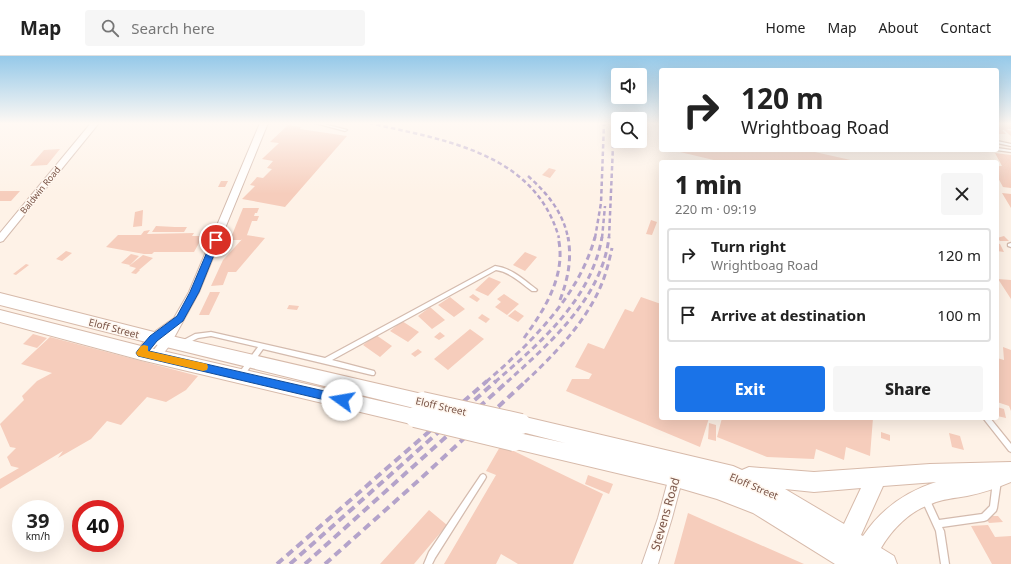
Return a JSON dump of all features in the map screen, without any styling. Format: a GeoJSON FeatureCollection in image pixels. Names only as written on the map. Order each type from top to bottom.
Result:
{"type":"FeatureCollection","features":[{"type":"Feature","properties":{"kind":"street","name":"Baldwin Road"},"geometry":{"type":"LineString","coordinates":[[0,239],[75,147]]}},
{"type":"Feature","properties":{"kind":"street"},"geometry":{"type":"LineString","coordinates":[[148,354],[167,342],[180,318],[205,267],[254,147]]}},
{"type":"Feature","properties":{"kind":"street","name":"Eloff Street"},"geometry":{"type":"LineString","coordinates":[[0,299],[251,362],[332,389],[677,470],[733,476],[757,485],[783,498],[854,555]]}},
{"type":"Feature","properties":{"kind":"street"},"geometry":{"type":"LineString","coordinates":[[53,329],[67,315]]}},
{"type":"Feature","properties":{"kind":"street","name":"Eloff Street"},"geometry":{"type":"LineString","coordinates":[[0,316],[241,376],[332,389]]}},
{"type":"Feature","properties":{"kind":"street","name":"Eloff Street"},"geometry":{"type":"LineString","coordinates":[[677,470],[760,506],[854,555]]}},
{"type":"Feature","properties":{"kind":"street","name":"Stevens Road"},"geometry":{"type":"LineString","coordinates":[[650,564],[665,518],[677,470]]}},
{"type":"Feature","properties":{"kind":"street"},"geometry":{"type":"LineString","coordinates":[[733,476],[814,482],[960,471],[1007,474]]}},
{"type":"Feature","properties":{"kind":"street"},"geometry":{"type":"LineString","coordinates":[[854,555],[878,533],[898,511],[924,496],[939,491],[975,485],[1007,474]]}},
{"type":"Feature","properties":{"kind":"street"},"geometry":{"type":"LineString","coordinates":[[854,555],[876,478]]}},
{"type":"Feature","properties":{"kind":"street"},"geometry":{"type":"LineString","coordinates":[[854,555],[886,564]]}},
{"type":"Feature","properties":{"kind":"lane"},"geometry":{"type":"LineString","coordinates":[[999,149],[1011,151]]}},
{"type":"Feature","properties":{"kind":"lane"},"geometry":{"type":"LineString","coordinates":[[326,361],[495,268],[501,268],[507,271],[534,290]]}},
{"type":"Feature","properties":{"kind":"lane"},"geometry":{"type":"LineString","coordinates":[[167,342],[210,334],[372,373]]}},
{"type":"Feature","properties":{"kind":"lane"},"geometry":{"type":"LineString","coordinates":[[241,376],[262,346]]}},
{"type":"Feature","properties":{"kind":"lane"},"geometry":{"type":"LineString","coordinates":[[988,420],[1011,449]]}},
{"type":"Feature","properties":{"kind":"lane"},"geometry":{"type":"LineString","coordinates":[[937,524],[984,516],[992,508],[1007,474]]}},
{"type":"Feature","properties":{"kind":"lane"},"geometry":{"type":"LineString","coordinates":[[428,564],[432,555],[483,477]]}},
{"type":"Feature","properties":{"kind":"lane"},"geometry":{"type":"LineString","coordinates":[[924,496],[940,531],[945,564]]}},
{"type":"Feature","properties":{"kind":"building"},"geometry":{"type":"Polygon","coordinates":[[[275,147],[338,147],[285,207],[242,199],[255,186],[250,185],[257,177],[263,178],[272,169],[267,168],[273,161],[262,159],[275,147]]]}},
{"type":"Feature","properties":{"kind":"building"},"geometry":{"type":"Polygon","coordinates":[[[60,149],[47,165],[30,166],[44,150],[60,149]]]}},
{"type":"Feature","properties":{"kind":"building"},"geometry":{"type":"Polygon","coordinates":[[[680,152],[815,152],[851,160],[714,160],[680,152]]]}},
{"type":"Feature","properties":{"kind":"building"},"geometry":{"type":"Polygon","coordinates":[[[995,153],[1011,155],[1011,188],[1003,187],[999,180],[999,166],[1002,166],[995,153]]]}},
{"type":"Feature","properties":{"kind":"building"},"geometry":{"type":"Polygon","coordinates":[[[549,168],[556,170],[550,178],[542,175],[549,168]]]}},
{"type":"Feature","properties":{"kind":"building"},"geometry":{"type":"Polygon","coordinates":[[[221,181],[228,181],[225,187],[218,187],[221,181]]]}},
{"type":"Feature","properties":{"kind":"building"},"geometry":{"type":"Polygon","coordinates":[[[0,191],[20,191],[11,201],[0,201],[0,191]]]}},
{"type":"Feature","properties":{"kind":"building"},"geometry":{"type":"Polygon","coordinates":[[[1002,193],[1011,194],[1011,208],[1002,193]]]}},
{"type":"Feature","properties":{"kind":"building"},"geometry":{"type":"Polygon","coordinates":[[[243,208],[259,208],[254,216],[259,216],[257,221],[252,221],[247,235],[241,240],[230,240],[243,208]]]}},
{"type":"Feature","properties":{"kind":"building"},"geometry":{"type":"Polygon","coordinates":[[[143,210],[142,226],[133,227],[135,212],[143,210]]]}},
{"type":"Feature","properties":{"kind":"building"},"geometry":{"type":"Polygon","coordinates":[[[651,220],[657,222],[652,235],[646,234],[651,220]]]}},
{"type":"Feature","properties":{"kind":"building"},"geometry":{"type":"Polygon","coordinates":[[[156,226],[187,227],[184,232],[152,232],[156,226]]]}},
{"type":"Feature","properties":{"kind":"building"},"geometry":{"type":"Polygon","coordinates":[[[150,230],[147,234],[194,233],[192,236],[203,236],[194,252],[154,252],[152,254],[144,254],[106,247],[118,235],[141,235],[144,231],[150,230]]]}},
{"type":"Feature","properties":{"kind":"building"},"geometry":{"type":"Polygon","coordinates":[[[246,235],[265,238],[236,272],[228,272],[223,285],[211,286],[223,260],[246,235]]]}},
{"type":"Feature","properties":{"kind":"building"},"geometry":{"type":"Polygon","coordinates":[[[1004,236],[1009,241],[1000,241],[999,237],[1004,236]]]}},
{"type":"Feature","properties":{"kind":"building"},"geometry":{"type":"Polygon","coordinates":[[[999,244],[1000,244],[1004,252],[999,251],[999,244]]]}},
{"type":"Feature","properties":{"kind":"building"},"geometry":{"type":"Polygon","coordinates":[[[66,251],[72,253],[62,261],[56,259],[66,251]]]}},
{"type":"Feature","properties":{"kind":"building"},"geometry":{"type":"Polygon","coordinates":[[[525,252],[537,257],[525,271],[513,265],[525,252]]]}},
{"type":"Feature","properties":{"kind":"building"},"geometry":{"type":"Polygon","coordinates":[[[131,254],[139,256],[130,265],[121,263],[131,254]]]}},
{"type":"Feature","properties":{"kind":"building"},"geometry":{"type":"Polygon","coordinates":[[[143,255],[153,258],[136,274],[131,273],[136,268],[129,266],[143,255]]]}},
{"type":"Feature","properties":{"kind":"building"},"geometry":{"type":"Polygon","coordinates":[[[26,264],[29,265],[16,275],[13,274],[26,264]]]}},
{"type":"Feature","properties":{"kind":"building"},"geometry":{"type":"Polygon","coordinates":[[[489,277],[501,282],[488,296],[475,290],[489,277]]]}},
{"type":"Feature","properties":{"kind":"building"},"geometry":{"type":"Polygon","coordinates":[[[999,279],[1011,280],[1011,299],[999,281],[999,279]]]}},
{"type":"Feature","properties":{"kind":"building"},"geometry":{"type":"Polygon","coordinates":[[[210,292],[220,292],[209,315],[199,315],[210,292]]]}},
{"type":"Feature","properties":{"kind":"building"},"geometry":{"type":"Polygon","coordinates":[[[473,294],[480,299],[477,302],[469,297],[473,294]]]}},
{"type":"Feature","properties":{"kind":"building"},"geometry":{"type":"Polygon","coordinates":[[[504,294],[519,304],[507,315],[495,307],[501,302],[497,299],[504,294]]]}},
{"type":"Feature","properties":{"kind":"building"},"geometry":{"type":"Polygon","coordinates":[[[450,297],[465,309],[454,317],[438,305],[450,297]]]}},
{"type":"Feature","properties":{"kind":"building"},"geometry":{"type":"Polygon","coordinates":[[[641,297],[659,303],[659,420],[708,420],[700,447],[566,391],[572,379],[589,379],[592,374],[575,367],[588,343],[604,349],[625,309],[633,312],[641,297]]]}},
{"type":"Feature","properties":{"kind":"building"},"geometry":{"type":"Polygon","coordinates":[[[289,305],[299,306],[297,310],[287,309],[289,305]]]}},
{"type":"Feature","properties":{"kind":"building"},"geometry":{"type":"Polygon","coordinates":[[[430,307],[445,320],[432,329],[418,316],[430,307]]]}},
{"type":"Feature","properties":{"kind":"building"},"geometry":{"type":"Polygon","coordinates":[[[515,310],[524,316],[518,322],[508,316],[515,310]]]}},
{"type":"Feature","properties":{"kind":"building"},"geometry":{"type":"Polygon","coordinates":[[[482,314],[490,319],[486,323],[478,318],[482,314]]]}},
{"type":"Feature","properties":{"kind":"building"},"geometry":{"type":"Polygon","coordinates":[[[402,321],[419,332],[408,342],[390,331],[402,321]]]}},
{"type":"Feature","properties":{"kind":"building"},"geometry":{"type":"Polygon","coordinates":[[[470,329],[484,339],[448,370],[434,359],[470,329]]]}},
{"type":"Feature","properties":{"kind":"building"},"geometry":{"type":"Polygon","coordinates":[[[440,332],[445,336],[439,340],[434,337],[440,332]]]}},
{"type":"Feature","properties":{"kind":"building"},"geometry":{"type":"Polygon","coordinates":[[[33,334],[47,338],[37,348],[23,344],[33,334]]]}},
{"type":"Feature","properties":{"kind":"building"},"geometry":{"type":"Polygon","coordinates":[[[376,335],[392,346],[380,357],[363,345],[376,335]]]}},
{"type":"Feature","properties":{"kind":"building"},"geometry":{"type":"Polygon","coordinates":[[[50,337],[198,376],[186,390],[166,402],[147,397],[121,425],[107,421],[91,439],[58,458],[63,451],[0,489],[0,479],[19,468],[11,466],[7,457],[16,448],[10,447],[0,424],[24,400],[22,396],[37,381],[52,373],[21,364],[50,337]]]}},
{"type":"Feature","properties":{"kind":"building"},"geometry":{"type":"Polygon","coordinates":[[[1003,347],[1011,350],[1011,411],[1009,406],[999,403],[999,359],[1004,360],[1003,347]]]}},
{"type":"Feature","properties":{"kind":"building"},"geometry":{"type":"Polygon","coordinates":[[[418,349],[422,352],[415,357],[411,354],[418,349]]]}},
{"type":"Feature","properties":{"kind":"building"},"geometry":{"type":"Polygon","coordinates":[[[999,408],[1004,409],[1006,418],[999,416],[999,408]]]}},
{"type":"Feature","properties":{"kind":"building"},"geometry":{"type":"Polygon","coordinates":[[[721,420],[873,420],[870,456],[846,447],[844,460],[816,449],[814,459],[767,457],[717,437],[721,420]]]}},
{"type":"Feature","properties":{"kind":"building"},"geometry":{"type":"Polygon","coordinates":[[[709,423],[716,425],[716,441],[708,439],[709,423]]]}},
{"type":"Feature","properties":{"kind":"building"},"geometry":{"type":"Polygon","coordinates":[[[881,432],[890,435],[890,441],[881,438],[881,432]]]}},
{"type":"Feature","properties":{"kind":"building"},"geometry":{"type":"Polygon","coordinates":[[[949,433],[960,436],[964,450],[952,447],[949,433]]]}},
{"type":"Feature","properties":{"kind":"building"},"geometry":{"type":"Polygon","coordinates":[[[501,445],[603,494],[573,564],[518,564],[501,554],[496,564],[444,564],[496,475],[486,471],[501,445]]]}},
{"type":"Feature","properties":{"kind":"building"},"geometry":{"type":"Polygon","coordinates":[[[588,475],[613,484],[609,494],[585,484],[588,475]]]}},
{"type":"Feature","properties":{"kind":"building"},"geometry":{"type":"Polygon","coordinates":[[[429,510],[447,525],[414,564],[380,564],[429,510]]]}},
{"type":"Feature","properties":{"kind":"building"},"geometry":{"type":"Polygon","coordinates":[[[688,513],[804,564],[674,564],[688,513]]]}},
{"type":"Feature","properties":{"kind":"building"},"geometry":{"type":"Polygon","coordinates":[[[985,516],[998,516],[1003,522],[989,523],[985,516]]]}},
{"type":"Feature","properties":{"kind":"building"},"geometry":{"type":"Polygon","coordinates":[[[988,525],[995,537],[1011,536],[1011,564],[992,564],[971,526],[988,525]]]}},
{"type":"Feature","properties":{"kind":"railway"},"geometry":{"type":"LineString","coordinates":[[462,147],[483,155],[508,168],[530,186],[547,209],[559,238]]}},
{"type":"Feature","properties":{"kind":"railway"},"geometry":{"type":"LineString","coordinates":[[595,238],[601,203],[603,147]]}},
{"type":"Feature","properties":{"kind":"railway"},"geometry":{"type":"LineString","coordinates":[[609,238],[613,148]]}},
{"type":"Feature","properties":{"kind":"railway"},"geometry":{"type":"LineString","coordinates":[[528,176],[542,189],[558,211],[566,229],[568,238]]}},
{"type":"Feature","properties":{"kind":"railway"},"geometry":{"type":"LineString","coordinates":[[602,238],[605,206]]}},
{"type":"Feature","properties":{"kind":"railway"},"geometry":{"type":"LineString","coordinates":[[524,338],[546,303],[557,278],[560,251],[558,237]]}},
{"type":"Feature","properties":{"kind":"railway"},"geometry":{"type":"LineString","coordinates":[[560,300],[568,269],[570,253],[568,237]]}},
{"type":"Feature","properties":{"kind":"railway"},"geometry":{"type":"LineString","coordinates":[[486,382],[536,335],[565,299],[578,279],[588,259],[595,237]]}},
{"type":"Feature","properties":{"kind":"railway"},"geometry":{"type":"LineString","coordinates":[[495,382],[530,351],[562,318],[587,281],[596,260],[602,237]]}},
{"type":"Feature","properties":{"kind":"railway"},"geometry":{"type":"LineString","coordinates":[[507,382],[572,318],[596,280],[604,259],[609,237]]}},
{"type":"Feature","properties":{"kind":"railway"},"geometry":{"type":"LineString","coordinates":[[525,382],[561,346],[582,319],[599,290],[606,272],[612,248]]}},
{"type":"Feature","properties":{"kind":"railway"},"geometry":{"type":"LineString","coordinates":[[277,564],[487,381]]}},
{"type":"Feature","properties":{"kind":"railway"},"geometry":{"type":"LineString","coordinates":[[290,564],[496,381]]}},
{"type":"Feature","properties":{"kind":"railway"},"geometry":{"type":"LineString","coordinates":[[305,564],[508,381]]}},
{"type":"Feature","properties":{"kind":"railway"},"geometry":{"type":"LineString","coordinates":[[325,564],[418,481],[526,381]]}},
{"type":"Feature","properties":{"kind":"slow traffic"},"geometry":{"type":"LineString","coordinates":[[144,349],[141,353],[203,367]]}},
{"type":"Feature","properties":{"kind":"route"},"geometry":{"type":"LineString","coordinates":[[216,240],[194,292],[180,318],[154,338],[141,353],[342,400]]}}]}
